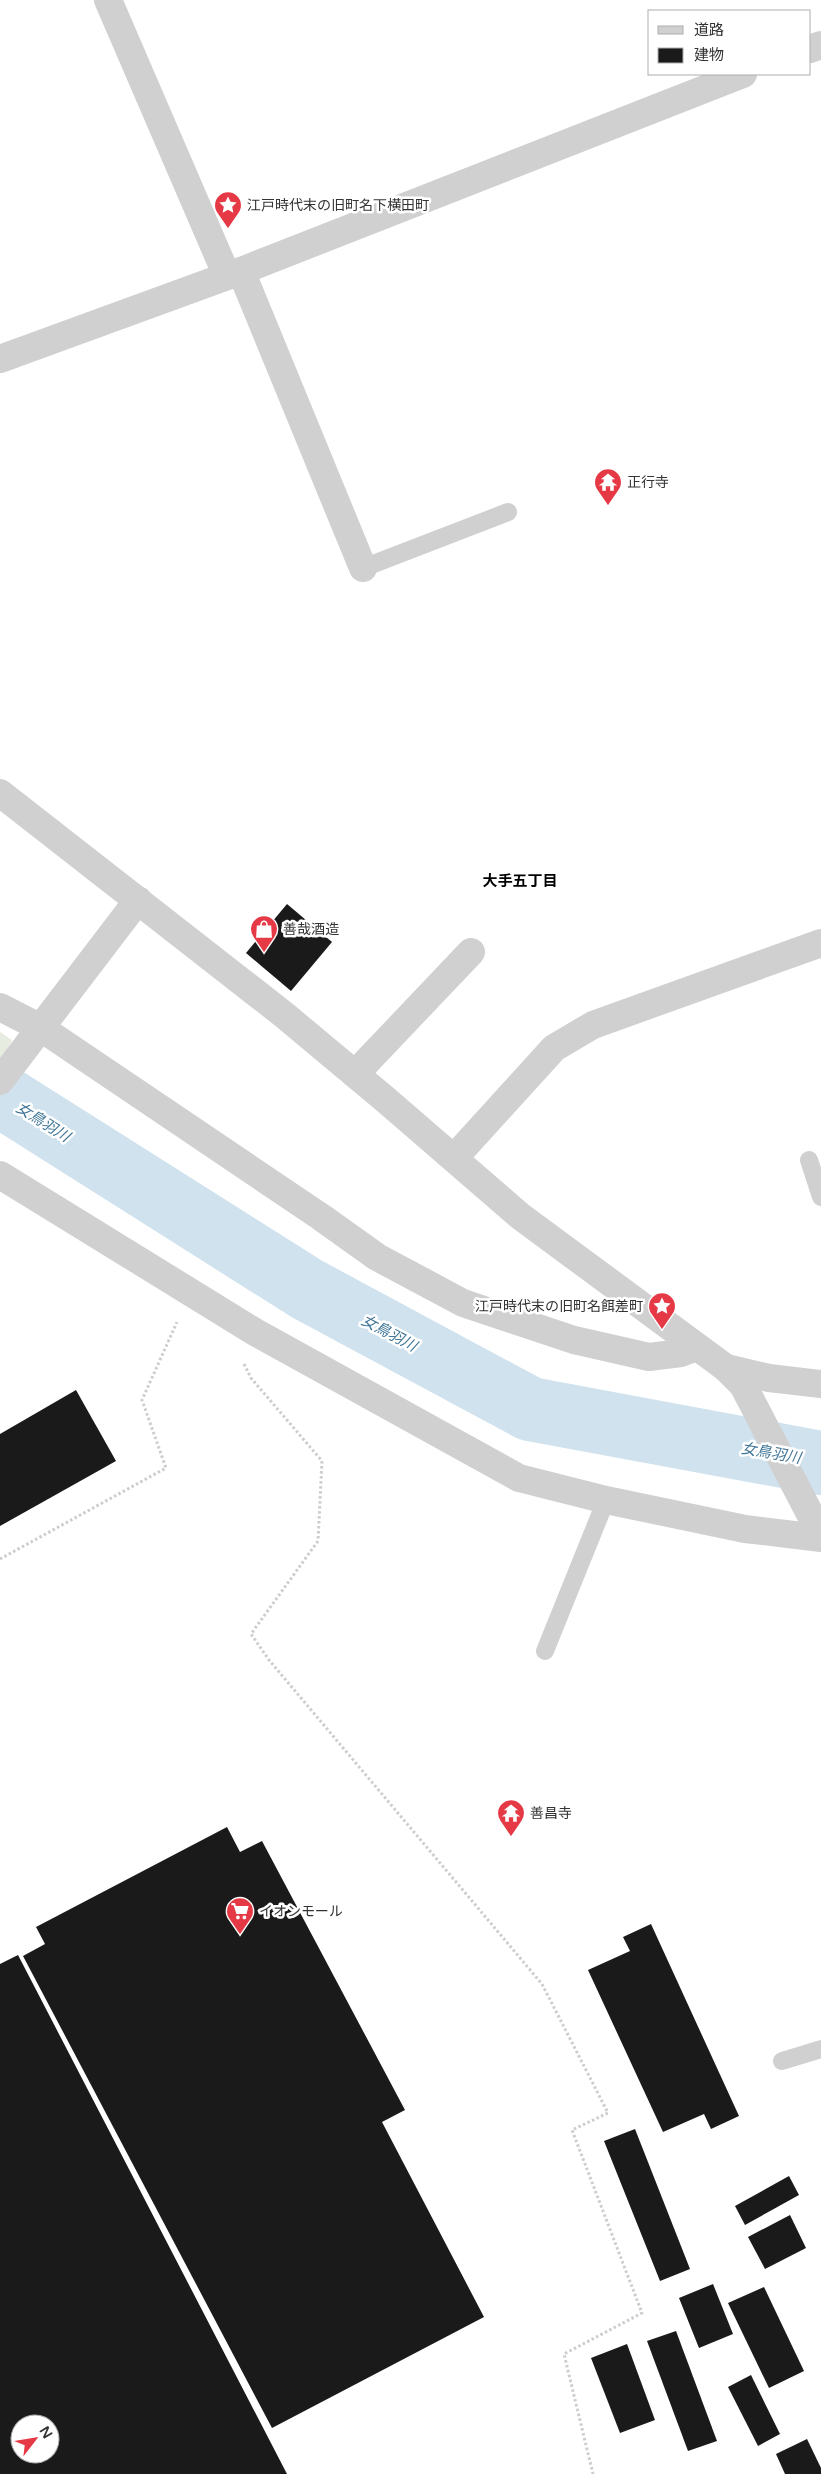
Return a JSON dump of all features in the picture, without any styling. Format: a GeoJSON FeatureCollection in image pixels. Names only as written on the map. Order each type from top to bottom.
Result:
{"type":"FeatureCollection","features":[{"type":"Feature","properties":{"kind":"street"},"geometry":{"type":"LineString","coordinates":[[108,0],[234,273],[363,568]]}},
{"type":"Feature","properties":{"kind":"street"},"geometry":{"type":"LineString","coordinates":[[0,359],[234,273],[740,75]]}},
{"type":"Feature","properties":{"kind":"street"},"geometry":{"type":"LineString","coordinates":[[0,793],[138,900],[354,1074],[520,1216],[697,1347],[734,1377],[819,1533]]}},
{"type":"Feature","properties":{"kind":"street"},"geometry":{"type":"LineString","coordinates":[[0,1081],[138,900]]}},
{"type":"Feature","properties":{"kind":"street"},"geometry":{"type":"LineString","coordinates":[[454,1158],[554,1048],[593,1025],[821,943]]}},
{"type":"Feature","properties":{"kind":"street"},"geometry":{"type":"LineString","coordinates":[[354,1074],[472,952]]}},
{"type":"Feature","properties":{"kind":"street"},"geometry":{"type":"LineString","coordinates":[[0,1007],[35,1036],[321,1217],[377,1257],[464,1304],[574,1340],[650,1356],[681,1353],[697,1347]]}},
{"type":"Feature","properties":{"kind":"street"},"geometry":{"type":"LineString","coordinates":[[0,1175],[255,1332],[519,1478],[606,1500],[745,1529],[819,1533]]}},
{"type":"Feature","properties":{"kind":"street"},"geometry":{"type":"LineString","coordinates":[[734,1377],[769,1378],[821,1384]]}},
{"type":"Feature","properties":{"kind":"lane"},"geometry":{"type":"LineString","coordinates":[[363,568],[508,512]]}},
{"type":"Feature","properties":{"kind":"lane"},"geometry":{"type":"LineString","coordinates":[[809,1160],[821,1196]]}},
{"type":"Feature","properties":{"kind":"lane"},"geometry":{"type":"LineString","coordinates":[[545,1651],[606,1500]]}},
{"type":"Feature","properties":{"kind":"lane"},"geometry":{"type":"LineString","coordinates":[[782,2060],[821,2049]]}},
{"type":"Feature","properties":{"kind":"path"},"geometry":{"type":"LineString","coordinates":[[0,1559],[166,1468],[142,1400],[191,1291]]}},
{"type":"Feature","properties":{"kind":"path"},"geometry":{"type":"LineString","coordinates":[[255,1332],[241,1358],[251,1378],[322,1461],[318,1541],[251,1634],[269,1660],[542,1984],[608,2113],[572,2130],[642,2313],[564,2354],[593,2474]]}},
{"type":"Feature","properties":{"kind":"shaded area"},"geometry":{"type":"Polygon","coordinates":[[[0,1032],[12,1040],[0,1064],[0,1032]]]}},
{"type":"Feature","properties":{"kind":"building"},"geometry":{"type":"Polygon","coordinates":[[[287,904],[332,942],[291,991],[246,953],[287,904]]]}},
{"type":"Feature","properties":{"kind":"building"},"geometry":{"type":"Polygon","coordinates":[[[76,1390],[116,1461],[0,1526],[0,1434],[76,1390]]]}},
{"type":"Feature","properties":{"kind":"building"},"geometry":{"type":"Polygon","coordinates":[[[227,1827],[240,1852],[262,1841],[405,2110],[382,2122],[484,2317],[272,2428],[23,1956],[45,1944],[36,1927],[227,1827]]]}},
{"type":"Feature","properties":{"kind":"building"},"geometry":{"type":"Polygon","coordinates":[[[651,1924],[739,2116],[711,2129],[704,2114],[663,2132],[588,1970],[630,1951],[623,1937],[651,1924]]]}},
{"type":"Feature","properties":{"kind":"building"},"geometry":{"type":"Polygon","coordinates":[[[18,1955],[287,2474],[0,2474],[0,1964],[18,1955]]]}},
{"type":"Feature","properties":{"kind":"building"},"geometry":{"type":"Polygon","coordinates":[[[635,2129],[690,2269],[660,2281],[604,2141],[635,2129]]]}},
{"type":"Feature","properties":{"kind":"building"},"geometry":{"type":"Polygon","coordinates":[[[789,2176],[799,2195],[745,2225],[735,2206],[789,2176]]]}},
{"type":"Feature","properties":{"kind":"building"},"geometry":{"type":"Polygon","coordinates":[[[790,2215],[806,2248],[765,2269],[748,2237],[790,2215]]]}},
{"type":"Feature","properties":{"kind":"building"},"geometry":{"type":"Polygon","coordinates":[[[713,2284],[733,2334],[699,2348],[679,2298],[713,2284]]]}},
{"type":"Feature","properties":{"kind":"building"},"geometry":{"type":"Polygon","coordinates":[[[764,2287],[804,2371],[769,2388],[728,2303],[764,2287]]]}},
{"type":"Feature","properties":{"kind":"building"},"geometry":{"type":"Polygon","coordinates":[[[676,2331],[717,2441],[688,2451],[647,2341],[676,2331]]]}},
{"type":"Feature","properties":{"kind":"building"},"geometry":{"type":"Polygon","coordinates":[[[627,2344],[655,2420],[620,2433],[591,2358],[627,2344]]]}},
{"type":"Feature","properties":{"kind":"building"},"geometry":{"type":"Polygon","coordinates":[[[751,2375],[780,2434],[758,2446],[728,2387],[751,2375]]]}},
{"type":"Feature","properties":{"kind":"building"},"geometry":{"type":"Polygon","coordinates":[[[807,2439],[821,2468],[821,2474],[785,2474],[776,2454],[807,2439]]]}},
{"type":"Feature","properties":{"kind":"waterway","name":"女鳥羽川"},"geometry":{"type":"LineString","coordinates":[[0,1095],[307,1289],[530,1409],[821,1463]]}},
{"type":"Feature","properties":{"kind":"place","name":"江戸時代末の旧町名下横田町"},"geometry":{"type":"Point","coordinates":[228,229]}},
{"type":"Feature","properties":{"kind":"place","name":"正行寺"},"geometry":{"type":"Point","coordinates":[608,506]}},
{"type":"Feature","properties":{"kind":"place","name":"善哉酒造"},"geometry":{"type":"Point","coordinates":[264,953]}},
{"type":"Feature","properties":{"kind":"place","name":"江戸時代末の旧町名餌差町"},"geometry":{"type":"Point","coordinates":[662,1330]}},
{"type":"Feature","properties":{"kind":"place","name":"善昌寺"},"geometry":{"type":"Point","coordinates":[511,1837]}},
{"type":"Feature","properties":{"kind":"place","name":"イオンモール"},"geometry":{"type":"Point","coordinates":[240,1935]}},
{"type":"Feature","properties":{"kind":"district","name":"大手五丁目"},"geometry":{"type":"Point","coordinates":[520,881]}}]}
